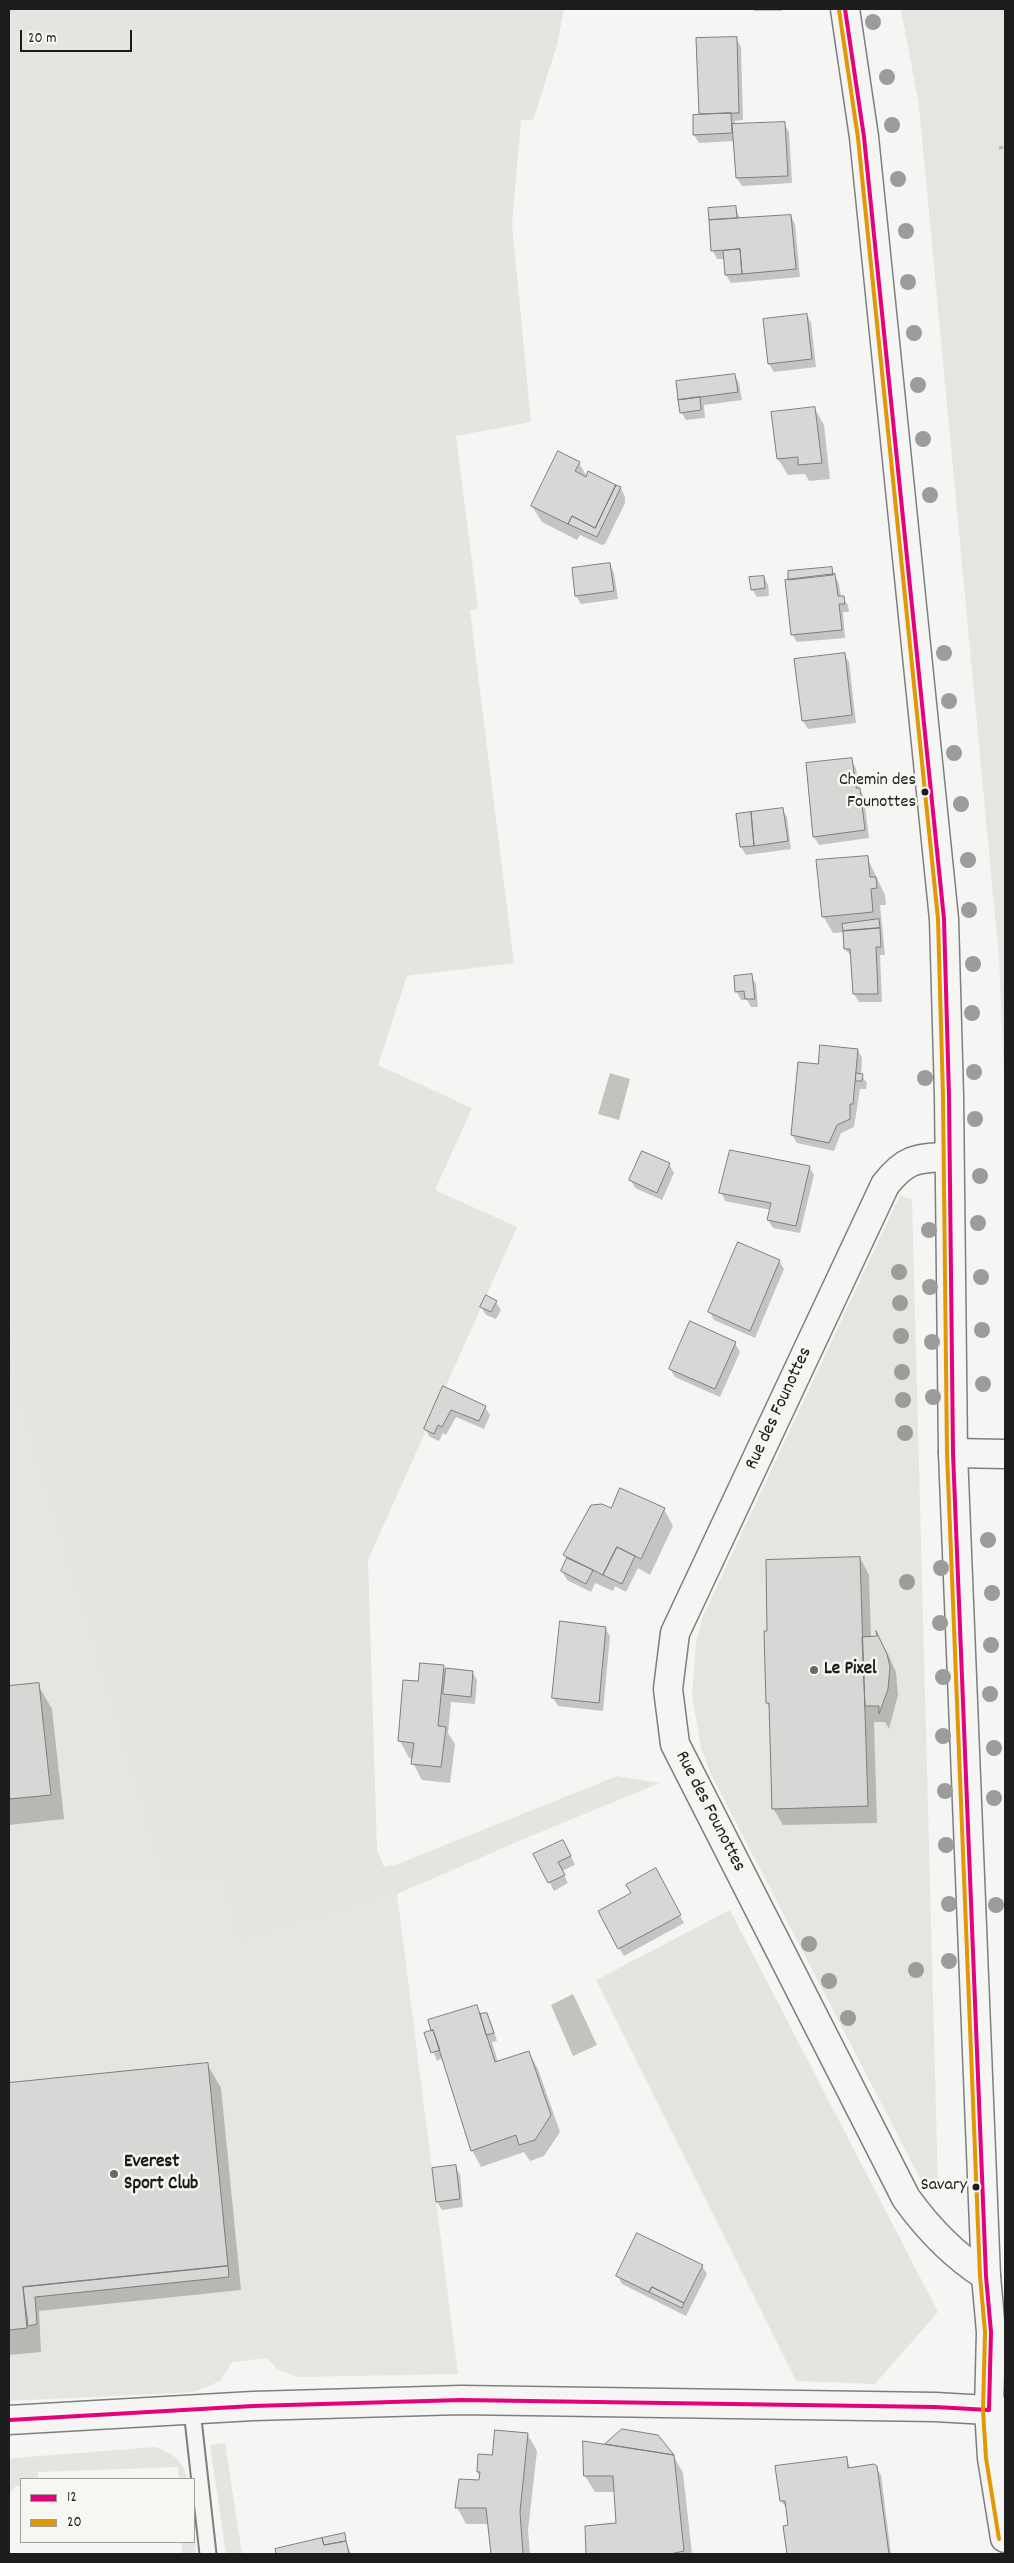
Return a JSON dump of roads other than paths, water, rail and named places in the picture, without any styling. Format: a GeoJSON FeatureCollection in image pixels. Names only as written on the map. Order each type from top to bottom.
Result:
{"type":"FeatureCollection","features":[{"type":"Feature","properties":{"kind":"street"},"geometry":{"type":"LineString","coordinates":[[845,9],[864,137],[944,919],[949,1096],[948,1157],[953,1453],[986,2276],[997,2411],[992,2458],[1005,2538]]}},
{"type":"Feature","properties":{"kind":"street","name":"Rue des Founottes"},"geometry":{"type":"LineString","coordinates":[[948,1157],[914,1159],[897,1169],[885,1185],[675,1633],[668,1689],[675,1744],[906,2198],[944,2244],[960,2260],[986,2276]]}},
{"type":"Feature","properties":{"kind":"street"},"geometry":{"type":"LineString","coordinates":[[953,1453],[1005,1454]]}},
{"type":"Feature","properties":{"kind":"street"},"geometry":{"type":"LineString","coordinates":[[9,2420],[192,2410],[461,2400],[935,2407],[997,2411]]}},
{"type":"Feature","properties":{"kind":"lane"},"geometry":{"type":"LineString","coordinates":[[192,2410],[208,2554]]}},
{"type":"Feature","properties":{"kind":"place","name":"Chemin des Founottes"},"geometry":{"type":"Point","coordinates":[925,792]}},
{"type":"Feature","properties":{"kind":"place","name":"Le Pixel"},"geometry":{"type":"Point","coordinates":[814,1670]}},
{"type":"Feature","properties":{"kind":"place","name":"Everest Sport Club"},"geometry":{"type":"Point","coordinates":[114,2174]}},
{"type":"Feature","properties":{"kind":"place","name":"Savary"},"geometry":{"type":"Point","coordinates":[976,2187]}}]}
